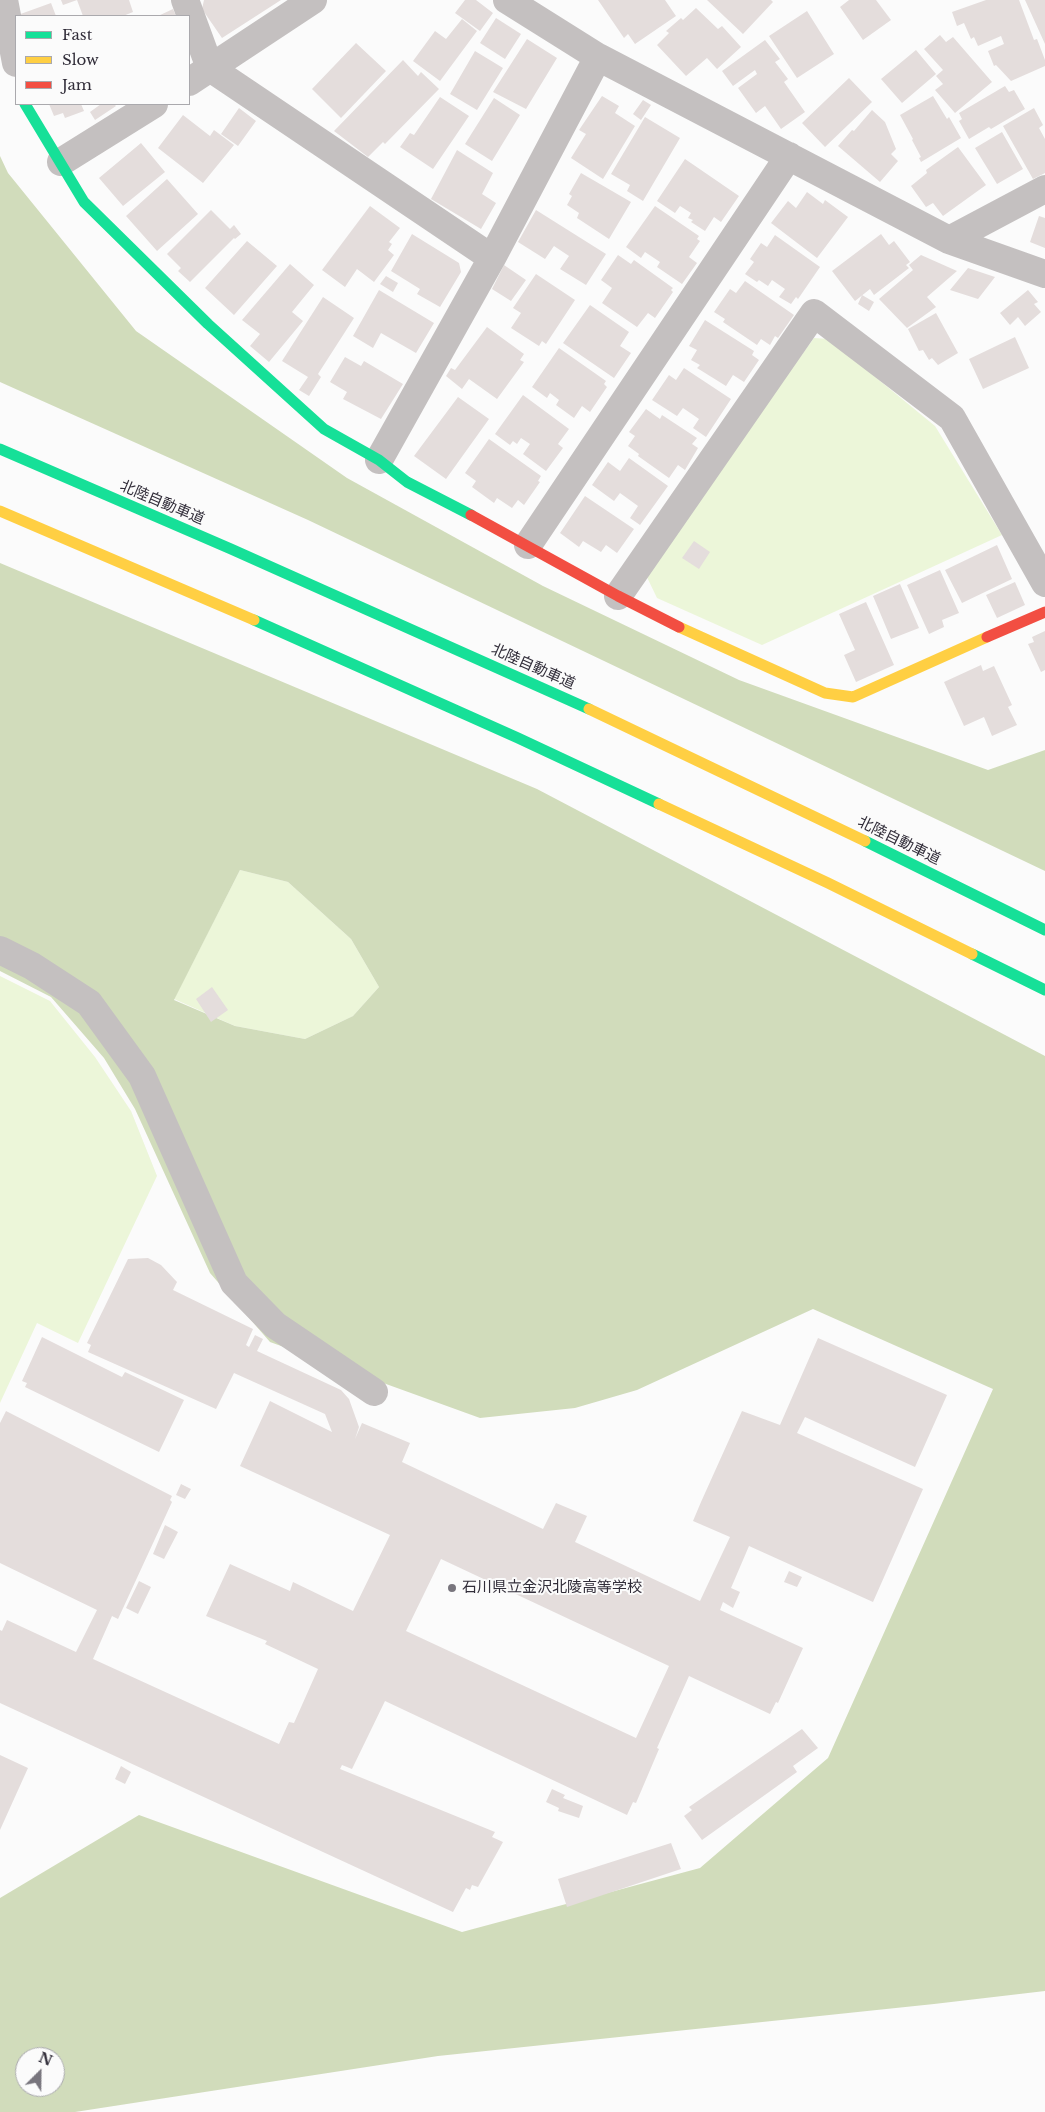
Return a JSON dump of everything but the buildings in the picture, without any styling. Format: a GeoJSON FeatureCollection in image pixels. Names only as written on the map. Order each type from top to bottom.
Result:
{"type":"FeatureCollection","features":[{"type":"Feature","properties":{"kind":"main road"},"geometry":{"type":"LineString","coordinates":[[26,105],[84,202],[208,324],[324,429],[379,460],[407,482],[528,545],[618,596],[705,640],[825,693],[853,697],[1045,612]]}},
{"type":"Feature","properties":{"kind":"main road","name":"北陸自動車道"},"geometry":{"type":"LineString","coordinates":[[0,449],[240,553],[547,690],[844,830],[1045,930]]}},
{"type":"Feature","properties":{"kind":"main road"},"geometry":{"type":"LineString","coordinates":[[0,511],[206,599],[518,738],[828,883],[1045,990]]}},
{"type":"Feature","properties":{"kind":"street"},"geometry":{"type":"LineString","coordinates":[[4,0],[15,58]]}},
{"type":"Feature","properties":{"kind":"street"},"geometry":{"type":"LineString","coordinates":[[185,0],[188,15]]}},
{"type":"Feature","properties":{"kind":"street"},"geometry":{"type":"LineString","coordinates":[[200,75],[313,0]]}},
{"type":"Feature","properties":{"kind":"street"},"geometry":{"type":"LineString","coordinates":[[507,0],[598,57],[950,240],[1045,274]]}},
{"type":"Feature","properties":{"kind":"street"},"geometry":{"type":"LineString","coordinates":[[190,25],[200,75],[492,258]]}},
{"type":"Feature","properties":{"kind":"street"},"geometry":{"type":"LineString","coordinates":[[379,460],[492,258],[598,57]]}},
{"type":"Feature","properties":{"kind":"street"},"geometry":{"type":"LineString","coordinates":[[61,162],[152,105]]}},
{"type":"Feature","properties":{"kind":"street"},"geometry":{"type":"LineString","coordinates":[[528,545],[789,156]]}},
{"type":"Feature","properties":{"kind":"street"},"geometry":{"type":"LineString","coordinates":[[950,240],[1045,189]]}},
{"type":"Feature","properties":{"kind":"street"},"geometry":{"type":"LineString","coordinates":[[618,596],[814,313],[952,418],[1045,583]]}},
{"type":"Feature","properties":{"kind":"street"},"geometry":{"type":"LineString","coordinates":[[0,950],[32,966],[89,1003],[142,1076],[234,1283],[275,1324],[374,1392]]}},
{"type":"Feature","properties":{"kind":"green space"},"geometry":{"type":"Polygon","coordinates":[[[0,156],[8,173],[136,331],[347,478],[543,586],[739,680],[988,770],[1045,750],[1045,871],[308,520],[0,382],[0,156]]]}},
{"type":"Feature","properties":{"kind":"green space"},"geometry":{"type":"Polygon","coordinates":[[[814,338],[829,339],[935,426],[1002,535],[762,645],[657,598],[644,571],[814,338]]]}},
{"type":"Feature","properties":{"kind":"green space"},"geometry":{"type":"Polygon","coordinates":[[[0,563],[537,789],[1045,1056],[1045,1991],[438,2056],[75,2112],[0,2112],[0,1898],[139,1815],[462,1932],[700,1868],[828,1758],[993,1389],[813,1309],[637,1390],[575,1408],[480,1418],[270,1342],[210,1273],[135,1109],[104,1058],[51,997],[0,971],[0,563]],[[240,870],[174,1000],[235,1026],[305,1039],[353,1016],[379,987],[351,939],[288,882],[240,870]]]}},
{"type":"Feature","properties":{"kind":"green space"},"geometry":{"type":"Polygon","coordinates":[[[240,870],[288,882],[351,939],[379,987],[353,1016],[305,1039],[235,1026],[174,999],[240,870]]]}},
{"type":"Feature","properties":{"kind":"green space"},"geometry":{"type":"Polygon","coordinates":[[[0,976],[50,1001],[95,1057],[131,1111],[157,1176],[78,1343],[37,1323],[0,1403],[0,976]]]}},
{"type":"Feature","properties":{"kind":"traffic: fast"},"geometry":{"type":"LineString","coordinates":[[26,105],[84,202],[208,324],[324,429],[379,460],[407,482],[471,515]]}},
{"type":"Feature","properties":{"kind":"traffic: fast"},"geometry":{"type":"LineString","coordinates":[[0,449],[231,549],[589,709]]}},
{"type":"Feature","properties":{"kind":"traffic: fast"},"geometry":{"type":"LineString","coordinates":[[254,620],[518,738],[659,804]]}},
{"type":"Feature","properties":{"kind":"traffic: fast"},"geometry":{"type":"LineString","coordinates":[[865,841],[1045,930]]}},
{"type":"Feature","properties":{"kind":"traffic: fast"},"geometry":{"type":"LineString","coordinates":[[972,954],[1045,990]]}},
{"type":"Feature","properties":{"kind":"traffic: slow"},"geometry":{"type":"LineString","coordinates":[[0,511],[254,620]]}},
{"type":"Feature","properties":{"kind":"traffic: slow"},"geometry":{"type":"LineString","coordinates":[[679,627],[825,693],[853,697],[987,637]]}},
{"type":"Feature","properties":{"kind":"traffic: slow"},"geometry":{"type":"LineString","coordinates":[[589,709],[865,841]]}},
{"type":"Feature","properties":{"kind":"traffic: slow"},"geometry":{"type":"LineString","coordinates":[[659,804],[828,883],[972,954]]}},
{"type":"Feature","properties":{"kind":"traffic: jam"},"geometry":{"type":"LineString","coordinates":[[471,515],[618,596],[679,627]]}},
{"type":"Feature","properties":{"kind":"traffic: jam"},"geometry":{"type":"LineString","coordinates":[[987,637],[1045,612]]}},
{"type":"Feature","properties":{"kind":"place","name":"石川県立金沢北陵高等学校"},"geometry":{"type":"Point","coordinates":[452,1588]}}]}
